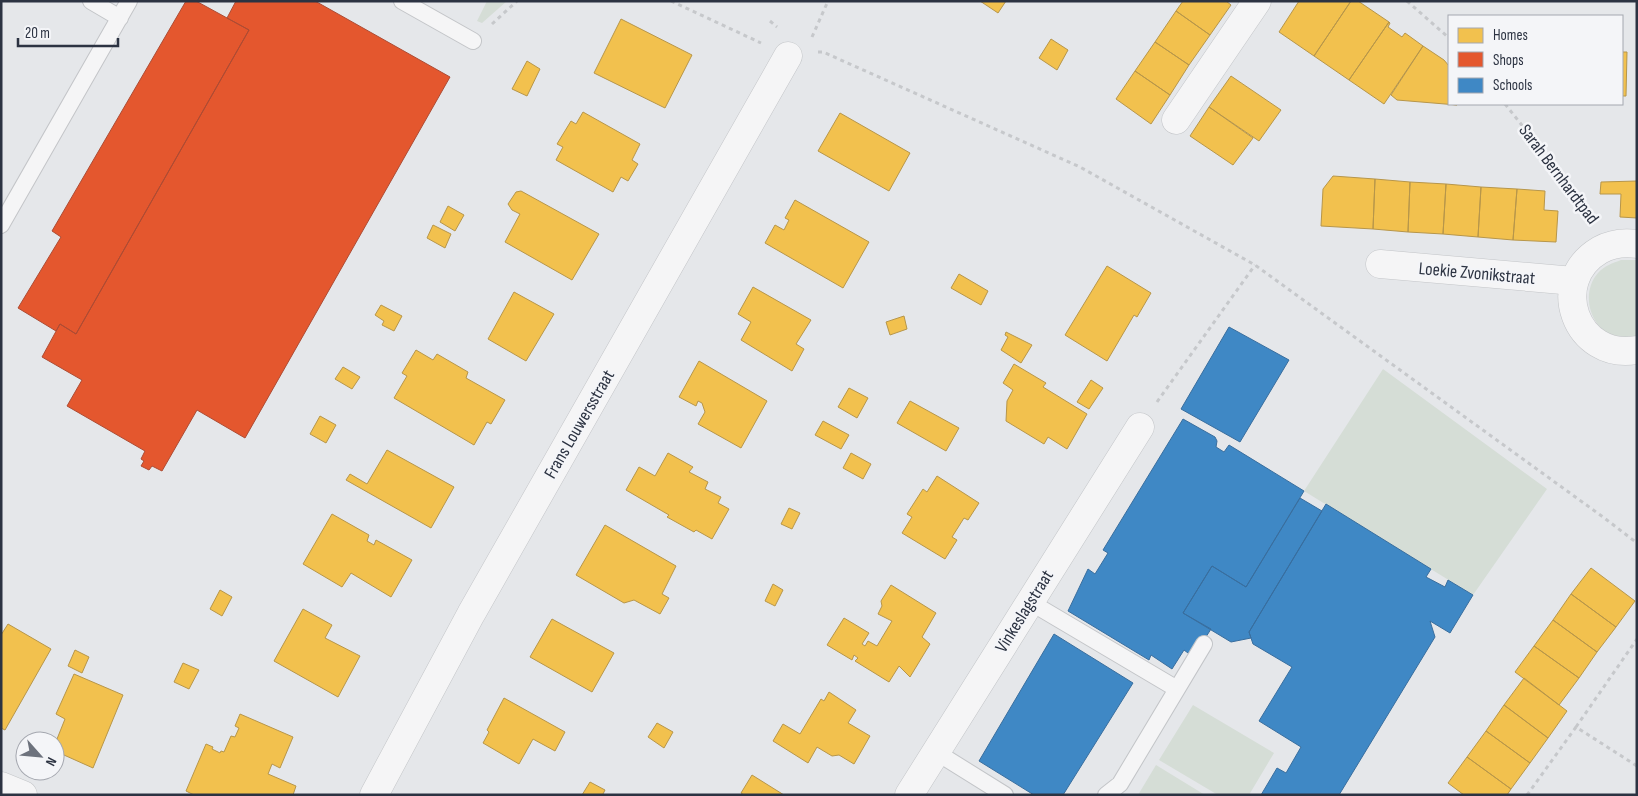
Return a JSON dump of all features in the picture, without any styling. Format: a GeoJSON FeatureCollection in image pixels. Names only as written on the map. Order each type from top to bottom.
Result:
{"type":"FeatureCollection","features":[{"type":"Feature","properties":{"kind":"street"},"geometry":{"type":"LineString","coordinates":[[1176,120],[1257,1]]}},
{"type":"Feature","properties":{"kind":"street","name":"Frans Louwersstraat"},"geometry":{"type":"LineString","coordinates":[[374,795],[471,614],[788,56]]}},
{"type":"Feature","properties":{"kind":"street"},"geometry":{"type":"LineString","coordinates":[[1637,244],[1624,243],[1604,248],[1594,254],[1586,262],[1574,281],[1572,301],[1576,320],[1587,336],[1603,347],[1612,350],[1637,350]]}},
{"type":"Feature","properties":{"kind":"street","name":"Loekie Zvonikstraat"},"geometry":{"type":"LineString","coordinates":[[1380,264],[1574,281]]}},
{"type":"Feature","properties":{"kind":"street","name":"Vinkeslagstraat"},"geometry":{"type":"LineString","coordinates":[[909,795],[1140,427]]}},
{"type":"Feature","properties":{"kind":"street"},"geometry":{"type":"LineString","coordinates":[[1,786],[23,795]]}},
{"type":"Feature","properties":{"kind":"lane"},"geometry":{"type":"LineString","coordinates":[[91,1],[120,18]]}},
{"type":"Feature","properties":{"kind":"lane"},"geometry":{"type":"LineString","coordinates":[[1,225],[129,1]]}},
{"type":"Feature","properties":{"kind":"lane"},"geometry":{"type":"LineString","coordinates":[[402,1],[473,41]]}},
{"type":"Feature","properties":{"kind":"lane"},"geometry":{"type":"LineString","coordinates":[[1030,602],[1177,688]]}},
{"type":"Feature","properties":{"kind":"lane"},"geometry":{"type":"LineString","coordinates":[[1106,795],[1120,784],[1204,644]]}},
{"type":"Feature","properties":{"kind":"lane"},"geometry":{"type":"LineString","coordinates":[[936,752],[1004,795]]}},
{"type":"Feature","properties":{"kind":"path"},"geometry":{"type":"LineString","coordinates":[[473,41],[517,1]]}},
{"type":"Feature","properties":{"kind":"path"},"geometry":{"type":"LineString","coordinates":[[671,1],[788,56]]}},
{"type":"Feature","properties":{"kind":"path"},"geometry":{"type":"LineString","coordinates":[[1407,1],[1448,37]]}},
{"type":"Feature","properties":{"kind":"path"},"geometry":{"type":"LineString","coordinates":[[816,52],[823,52],[1080,167],[1254,265],[1637,543]]}},
{"type":"Feature","properties":{"kind":"path","name":"Sarah Bernhardtpad"},"geometry":{"type":"LineString","coordinates":[[1506,105],[1579,197],[1602,233],[1604,248]]}},
{"type":"Feature","properties":{"kind":"path"},"geometry":{"type":"LineString","coordinates":[[1140,427],[1254,265]]}},
{"type":"Feature","properties":{"kind":"path"},"geometry":{"type":"LineString","coordinates":[[1528,795],[1637,638]]}},
{"type":"Feature","properties":{"kind":"path"},"geometry":{"type":"LineString","coordinates":[[1576,727],[1637,766]]}},
{"type":"Feature","properties":{"kind":"shaded area"},"geometry":{"type":"Polygon","coordinates":[[[487,1],[507,1],[482,23],[477,21],[487,1]]]}},
{"type":"Feature","properties":{"kind":"shaded area"},"geometry":{"type":"Polygon","coordinates":[[[1621,260],[1637,260],[1637,337],[1621,337],[1611,334],[1602,329],[1591,312],[1589,291],[1592,282],[1600,271],[1621,260]]]}},
{"type":"Feature","properties":{"kind":"shaded area"},"geometry":{"type":"Polygon","coordinates":[[[1383,369],[1547,489],[1473,595],[1304,491],[1383,369]]]}},
{"type":"Feature","properties":{"kind":"shaded area"},"geometry":{"type":"Polygon","coordinates":[[[1193,705],[1274,753],[1249,795],[1218,795],[1159,760],[1193,705]]]}},
{"type":"Feature","properties":{"kind":"shaded area"},"geometry":{"type":"Polygon","coordinates":[[[1156,765],[1205,795],[1138,795],[1156,765]]]}},
{"type":"Feature","properties":{"kind":"building: Homes"},"geometry":{"type":"Polygon","coordinates":[[[980,1],[1006,1],[998,13],[980,1]]]}},
{"type":"Feature","properties":{"kind":"building: Homes"},"geometry":{"type":"Polygon","coordinates":[[[1183,1],[1226,1],[1231,5],[1210,35],[1176,11],[1183,1]]]}},
{"type":"Feature","properties":{"kind":"building: Homes"},"geometry":{"type":"Polygon","coordinates":[[[1299,1],[1351,1],[1314,56],[1279,32],[1299,1]]]}},
{"type":"Feature","properties":{"kind":"building: Homes"},"geometry":{"type":"Polygon","coordinates":[[[1351,1],[1358,1],[1389,22],[1349,80],[1314,56],[1351,1]]]}},
{"type":"Feature","properties":{"kind":"building: Homes"},"geometry":{"type":"Polygon","coordinates":[[[1176,11],[1210,35],[1189,65],[1155,42],[1176,11]]]}},
{"type":"Feature","properties":{"kind":"building: Homes"},"geometry":{"type":"Polygon","coordinates":[[[621,19],[692,55],[665,108],[594,73],[621,19]]]}},
{"type":"Feature","properties":{"kind":"building: Homes"},"geometry":{"type":"Polygon","coordinates":[[[1389,22],[1388,27],[1402,37],[1405,33],[1423,46],[1384,104],[1349,80],[1389,22]]]}},
{"type":"Feature","properties":{"kind":"building: Homes"},"geometry":{"type":"Polygon","coordinates":[[[1051,39],[1068,50],[1057,70],[1039,58],[1051,39]]]}},
{"type":"Feature","properties":{"kind":"building: Homes"},"geometry":{"type":"Polygon","coordinates":[[[1155,42],[1189,65],[1170,95],[1135,71],[1155,42]]]}},
{"type":"Feature","properties":{"kind":"building: Homes"},"geometry":{"type":"Polygon","coordinates":[[[1423,46],[1448,65],[1448,104],[1397,100],[1391,95],[1423,46]]]}},
{"type":"Feature","properties":{"kind":"building: Homes"},"geometry":{"type":"Polygon","coordinates":[[[1623,52],[1627,52],[1626,96],[1623,96],[1623,52]]]}},
{"type":"Feature","properties":{"kind":"building: Homes"},"geometry":{"type":"Polygon","coordinates":[[[527,61],[540,69],[527,96],[512,89],[527,61]]]}},
{"type":"Feature","properties":{"kind":"building: Homes"},"geometry":{"type":"Polygon","coordinates":[[[1135,71],[1170,95],[1151,124],[1116,99],[1135,71]]]}},
{"type":"Feature","properties":{"kind":"building: Homes"},"geometry":{"type":"Polygon","coordinates":[[[1231,76],[1281,110],[1259,141],[1209,107],[1231,76]]]}},
{"type":"Feature","properties":{"kind":"building: Homes"},"geometry":{"type":"Polygon","coordinates":[[[1209,107],[1253,138],[1233,165],[1190,136],[1209,107]]]}},
{"type":"Feature","properties":{"kind":"building: Homes"},"geometry":{"type":"Polygon","coordinates":[[[583,112],[640,144],[632,160],[638,164],[628,181],[621,177],[613,192],[556,160],[563,147],[557,144],[571,121],[576,124],[583,112]]]}},
{"type":"Feature","properties":{"kind":"building: Homes"},"geometry":{"type":"Polygon","coordinates":[[[840,113],[910,153],[889,191],[818,151],[840,113]]]}},
{"type":"Feature","properties":{"kind":"building: Homes"},"geometry":{"type":"Polygon","coordinates":[[[1333,176],[1375,179],[1373,229],[1321,226],[1323,189],[1333,176]]]}},
{"type":"Feature","properties":{"kind":"building: Homes"},"geometry":{"type":"Polygon","coordinates":[[[1375,179],[1410,182],[1408,232],[1373,229],[1375,179]]]}},
{"type":"Feature","properties":{"kind":"building: Homes"},"geometry":{"type":"Polygon","coordinates":[[[1637,181],[1637,218],[1620,217],[1621,194],[1600,194],[1601,182],[1637,181]]]}},
{"type":"Feature","properties":{"kind":"building: Homes"},"geometry":{"type":"Polygon","coordinates":[[[1410,182],[1446,184],[1443,234],[1408,232],[1410,182]]]}},
{"type":"Feature","properties":{"kind":"building: Homes"},"geometry":{"type":"Polygon","coordinates":[[[1446,184],[1481,187],[1478,237],[1443,234],[1446,184]]]}},
{"type":"Feature","properties":{"kind":"building: Homes"},"geometry":{"type":"Polygon","coordinates":[[[1481,187],[1517,189],[1513,240],[1478,237],[1481,187]]]}},
{"type":"Feature","properties":{"kind":"building: Homes"},"geometry":{"type":"Polygon","coordinates":[[[1517,189],[1545,191],[1544,210],[1558,211],[1556,242],[1513,240],[1517,189]]]}},
{"type":"Feature","properties":{"kind":"building: Homes"},"geometry":{"type":"Polygon","coordinates":[[[521,191],[599,234],[572,280],[505,242],[520,214],[512,210],[508,204],[516,192],[521,191]]]}},
{"type":"Feature","properties":{"kind":"building: Homes"},"geometry":{"type":"Polygon","coordinates":[[[795,200],[869,242],[843,288],[765,243],[775,225],[784,230],[789,220],[785,218],[795,200]]]}},
{"type":"Feature","properties":{"kind":"building: Homes"},"geometry":{"type":"Polygon","coordinates":[[[448,206],[464,215],[455,231],[440,222],[448,206]]]}},
{"type":"Feature","properties":{"kind":"building: Homes"},"geometry":{"type":"Polygon","coordinates":[[[433,225],[451,234],[445,248],[427,238],[433,225]]]}},
{"type":"Feature","properties":{"kind":"building: Homes"},"geometry":{"type":"Polygon","coordinates":[[[1107,266],[1151,293],[1137,317],[1134,315],[1107,361],[1065,335],[1107,266]]]}},
{"type":"Feature","properties":{"kind":"building: Homes"},"geometry":{"type":"Polygon","coordinates":[[[959,274],[988,291],[981,305],[951,288],[959,274]]]}},
{"type":"Feature","properties":{"kind":"building: Homes"},"geometry":{"type":"Polygon","coordinates":[[[753,287],[811,320],[796,344],[804,349],[792,371],[741,340],[751,322],[738,314],[753,287]]]}},
{"type":"Feature","properties":{"kind":"building: Homes"},"geometry":{"type":"Polygon","coordinates":[[[514,292],[554,314],[526,361],[488,339],[514,292]]]}},
{"type":"Feature","properties":{"kind":"building: Homes"},"geometry":{"type":"Polygon","coordinates":[[[381,305],[402,316],[394,331],[382,325],[384,321],[375,315],[381,305]]]}},
{"type":"Feature","properties":{"kind":"building: Homes"},"geometry":{"type":"Polygon","coordinates":[[[904,316],[907,329],[890,335],[886,322],[904,316]]]}},
{"type":"Feature","properties":{"kind":"building: Homes"},"geometry":{"type":"Polygon","coordinates":[[[1006,332],[1032,345],[1021,363],[1001,350],[1008,337],[1005,335],[1006,332]]]}},
{"type":"Feature","properties":{"kind":"building: Homes"},"geometry":{"type":"Polygon","coordinates":[[[416,350],[433,360],[437,354],[468,372],[466,378],[505,400],[491,424],[487,422],[474,445],[394,398],[407,376],[402,373],[416,350]]]}},
{"type":"Feature","properties":{"kind":"building: Homes"},"geometry":{"type":"Polygon","coordinates":[[[699,361],[767,401],[741,448],[698,424],[705,412],[702,403],[698,401],[696,406],[679,397],[699,361]]]}},
{"type":"Feature","properties":{"kind":"building: Homes"},"geometry":{"type":"Polygon","coordinates":[[[1014,364],[1046,383],[1043,387],[1087,414],[1067,449],[1048,437],[1044,444],[1006,421],[1007,401],[1013,390],[1003,383],[1014,364]]]}},
{"type":"Feature","properties":{"kind":"building: Homes"},"geometry":{"type":"Polygon","coordinates":[[[343,367],[360,377],[352,389],[335,379],[343,367]]]}},
{"type":"Feature","properties":{"kind":"building: Homes"},"geometry":{"type":"Polygon","coordinates":[[[1091,380],[1103,388],[1089,409],[1077,402],[1091,380]]]}},
{"type":"Feature","properties":{"kind":"building: Homes"},"geometry":{"type":"Polygon","coordinates":[[[849,388],[868,398],[857,418],[838,407],[849,388]]]}},
{"type":"Feature","properties":{"kind":"building: Homes"},"geometry":{"type":"Polygon","coordinates":[[[910,401],[959,428],[946,451],[897,423],[910,401]]]}},
{"type":"Feature","properties":{"kind":"building: Homes"},"geometry":{"type":"Polygon","coordinates":[[[320,416],[336,425],[326,443],[310,434],[320,416]]]}},
{"type":"Feature","properties":{"kind":"building: Homes"},"geometry":{"type":"Polygon","coordinates":[[[823,421],[849,435],[841,449],[815,435],[823,421]]]}},
{"type":"Feature","properties":{"kind":"building: Homes"},"geometry":{"type":"Polygon","coordinates":[[[387,450],[454,487],[431,528],[346,480],[350,474],[367,484],[387,450]]]}},
{"type":"Feature","properties":{"kind":"building: Homes"},"geometry":{"type":"Polygon","coordinates":[[[668,453],[693,467],[689,472],[708,482],[705,489],[721,497],[718,503],[729,509],[712,539],[696,530],[694,532],[667,517],[669,515],[626,490],[639,467],[655,476],[668,453]]]}},
{"type":"Feature","properties":{"kind":"building: Homes"},"geometry":{"type":"Polygon","coordinates":[[[851,453],[871,464],[863,479],[843,468],[851,453]]]}},
{"type":"Feature","properties":{"kind":"building: Homes"},"geometry":{"type":"Polygon","coordinates":[[[937,476],[979,503],[968,520],[964,518],[952,537],[957,540],[945,559],[902,533],[912,517],[907,514],[923,489],[927,492],[937,476]]]}},
{"type":"Feature","properties":{"kind":"building: Homes"},"geometry":{"type":"Polygon","coordinates":[[[789,508],[800,513],[792,529],[781,524],[789,508]]]}},
{"type":"Feature","properties":{"kind":"building: Homes"},"geometry":{"type":"Polygon","coordinates":[[[332,514],[369,535],[367,541],[374,545],[376,540],[412,560],[391,597],[351,573],[342,587],[303,564],[332,514]]]}},
{"type":"Feature","properties":{"kind":"building: Homes"},"geometry":{"type":"Polygon","coordinates":[[[605,525],[676,566],[662,594],[669,598],[660,614],[634,600],[624,603],[576,575],[605,525]]]}},
{"type":"Feature","properties":{"kind":"building: Homes"},"geometry":{"type":"Polygon","coordinates":[[[1591,568],[1635,601],[1616,627],[1571,594],[1591,568]]]}},
{"type":"Feature","properties":{"kind":"building: Homes"},"geometry":{"type":"Polygon","coordinates":[[[773,584],[783,590],[775,606],[765,601],[773,584]]]}},
{"type":"Feature","properties":{"kind":"building: Homes"},"geometry":{"type":"Polygon","coordinates":[[[891,585],[936,613],[922,637],[930,644],[910,677],[899,666],[889,682],[855,661],[858,658],[854,655],[852,660],[827,645],[844,618],[869,633],[862,644],[865,646],[868,641],[877,646],[892,621],[878,614],[882,606],[881,601],[891,585]]]}},
{"type":"Feature","properties":{"kind":"building: Homes"},"geometry":{"type":"Polygon","coordinates":[[[220,590],[232,597],[222,616],[210,609],[220,590]]]}},
{"type":"Feature","properties":{"kind":"building: Homes"},"geometry":{"type":"Polygon","coordinates":[[[1571,594],[1616,627],[1597,652],[1553,620],[1571,594]]]}},
{"type":"Feature","properties":{"kind":"building: Homes"},"geometry":{"type":"Polygon","coordinates":[[[303,609],[332,625],[325,638],[360,656],[338,697],[274,661],[303,609]]]}},
{"type":"Feature","properties":{"kind":"building: Homes"},"geometry":{"type":"Polygon","coordinates":[[[552,619],[614,653],[592,692],[530,657],[552,619]]]}},
{"type":"Feature","properties":{"kind":"building: Homes"},"geometry":{"type":"Polygon","coordinates":[[[1553,620],[1597,652],[1579,678],[1534,646],[1553,620]]]}},
{"type":"Feature","properties":{"kind":"building: Homes"},"geometry":{"type":"Polygon","coordinates":[[[8,624],[51,649],[5,730],[1,728],[1,635],[8,624]]]}},
{"type":"Feature","properties":{"kind":"building: Homes"},"geometry":{"type":"Polygon","coordinates":[[[1534,646],[1579,678],[1559,705],[1515,672],[1534,646]]]}},
{"type":"Feature","properties":{"kind":"building: Homes"},"geometry":{"type":"Polygon","coordinates":[[[75,650],[89,657],[82,673],[68,666],[75,650]]]}},
{"type":"Feature","properties":{"kind":"building: Homes"},"geometry":{"type":"Polygon","coordinates":[[[183,663],[199,670],[189,689],[174,682],[183,663]]]}},
{"type":"Feature","properties":{"kind":"building: Homes"},"geometry":{"type":"Polygon","coordinates":[[[74,674],[123,695],[93,768],[65,755],[65,731],[60,731],[65,719],[56,714],[74,674]]]}},
{"type":"Feature","properties":{"kind":"building: Homes"},"geometry":{"type":"Polygon","coordinates":[[[1524,678],[1567,711],[1548,738],[1504,705],[1524,678]]]}},
{"type":"Feature","properties":{"kind":"building: Homes"},"geometry":{"type":"Polygon","coordinates":[[[829,692],[856,710],[848,723],[870,736],[854,764],[839,755],[832,756],[817,747],[808,763],[773,741],[783,724],[800,734],[821,699],[824,701],[829,692]]]}},
{"type":"Feature","properties":{"kind":"building: Homes"},"geometry":{"type":"Polygon","coordinates":[[[504,698],[565,732],[555,751],[533,739],[519,764],[483,743],[489,732],[487,730],[504,698]]]}},
{"type":"Feature","properties":{"kind":"building: Homes"},"geometry":{"type":"Polygon","coordinates":[[[1504,705],[1548,738],[1530,763],[1486,731],[1504,705]]]}},
{"type":"Feature","properties":{"kind":"building: Homes"},"geometry":{"type":"Polygon","coordinates":[[[240,714],[293,737],[280,768],[272,764],[268,774],[296,786],[293,795],[194,795],[186,791],[206,744],[220,753],[221,751],[224,752],[231,736],[235,737],[239,728],[235,726],[240,714]]]}},
{"type":"Feature","properties":{"kind":"building: Homes"},"geometry":{"type":"Polygon","coordinates":[[[657,723],[673,732],[664,748],[648,737],[657,723]]]}},
{"type":"Feature","properties":{"kind":"building: Homes"},"geometry":{"type":"Polygon","coordinates":[[[1486,731],[1530,763],[1511,789],[1467,757],[1486,731]]]}},
{"type":"Feature","properties":{"kind":"building: Homes"},"geometry":{"type":"Polygon","coordinates":[[[1467,757],[1511,789],[1507,795],[1464,795],[1448,783],[1467,757]]]}},
{"type":"Feature","properties":{"kind":"building: Homes"},"geometry":{"type":"Polygon","coordinates":[[[752,775],[784,795],[744,795],[741,793],[752,775]]]}},
{"type":"Feature","properties":{"kind":"building: Homes"},"geometry":{"type":"Polygon","coordinates":[[[590,782],[605,790],[604,795],[582,795],[590,782]]]}},
{"type":"Feature","properties":{"kind":"building: Shops"},"geometry":{"type":"Polygon","coordinates":[[[186,1],[196,1],[249,30],[76,334],[60,324],[56,331],[18,308],[61,237],[52,231],[186,1]]]}},
{"type":"Feature","properties":{"kind":"building: Shops"},"geometry":{"type":"Polygon","coordinates":[[[236,1],[315,1],[450,77],[245,438],[197,410],[162,471],[152,466],[149,470],[141,466],[144,461],[141,459],[145,451],[67,406],[82,380],[42,357],[60,324],[76,334],[249,30],[227,18],[236,1]]]}},
{"type":"Feature","properties":{"kind":"building: Schools"},"geometry":{"type":"Polygon","coordinates":[[[1229,327],[1289,360],[1240,442],[1181,409],[1229,327]]]}},
{"type":"Feature","properties":{"kind":"building: Schools"},"geometry":{"type":"Polygon","coordinates":[[[1183,419],[1215,437],[1217,441],[1216,447],[1224,452],[1229,445],[1304,491],[1246,587],[1212,566],[1183,613],[1211,629],[1197,651],[1188,653],[1184,650],[1172,669],[1151,655],[1149,660],[1068,611],[1088,569],[1095,574],[1108,553],[1103,550],[1183,419]]]}},
{"type":"Feature","properties":{"kind":"building: Schools"},"geometry":{"type":"Polygon","coordinates":[[[1300,498],[1322,511],[1249,632],[1251,638],[1231,642],[1183,613],[1212,566],[1246,587],[1300,498]]]}},
{"type":"Feature","properties":{"kind":"building: Schools"},"geometry":{"type":"Polygon","coordinates":[[[1326,504],[1431,569],[1426,577],[1445,587],[1448,580],[1473,595],[1450,633],[1430,621],[1435,637],[1339,795],[1261,795],[1277,768],[1286,773],[1301,747],[1259,721],[1292,667],[1253,644],[1249,632],[1326,504]]]}},
{"type":"Feature","properties":{"kind":"building: Schools"},"geometry":{"type":"Polygon","coordinates":[[[1054,634],[1133,683],[1063,795],[1034,795],[979,761],[1054,634]]]}}]}
